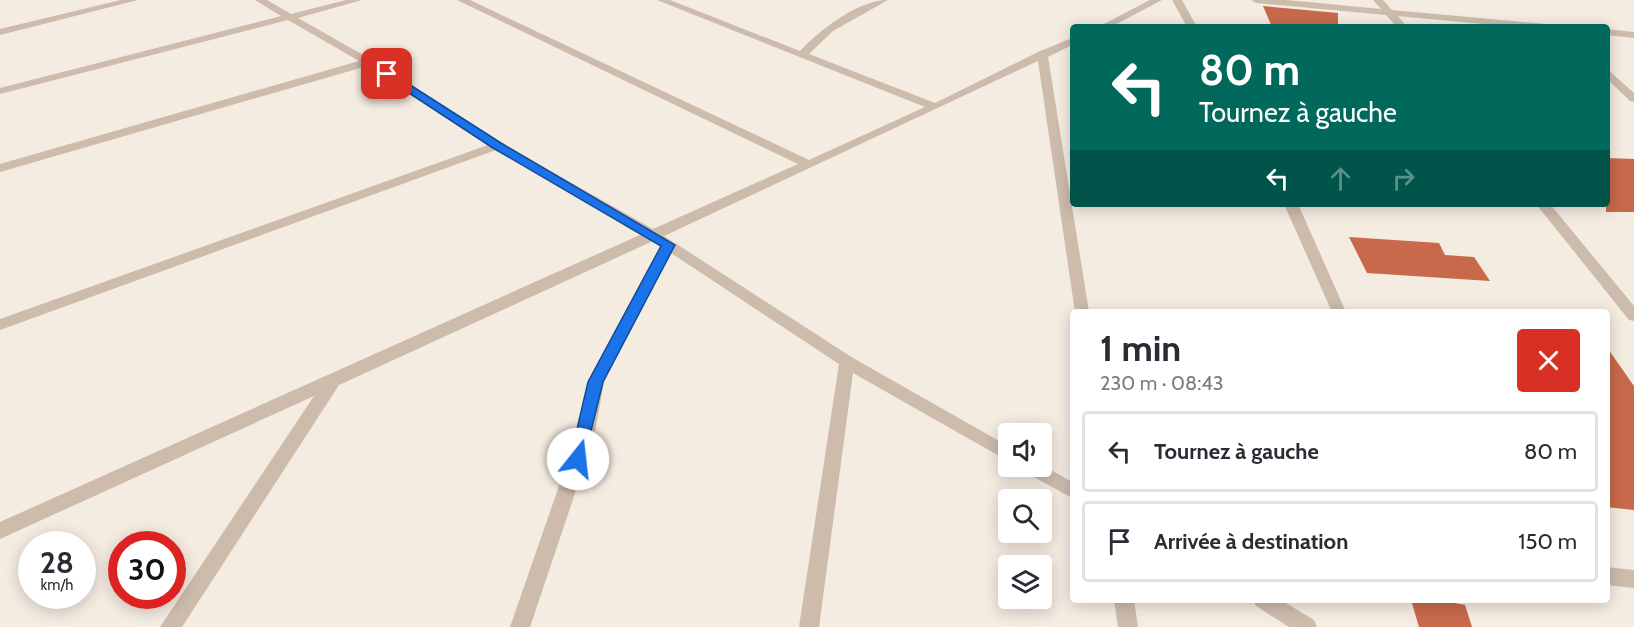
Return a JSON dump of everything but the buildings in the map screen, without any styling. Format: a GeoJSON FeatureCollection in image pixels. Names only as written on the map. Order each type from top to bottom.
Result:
{"type":"FeatureCollection","features":[{"type":"Feature","properties":{"kind":"street"},"geometry":{"type":"LineString","coordinates":[[0,32],[133,0]]}},
{"type":"Feature","properties":{"kind":"street"},"geometry":{"type":"LineString","coordinates":[[260,0],[368,62],[497,146],[652,234],[847,362],[998,448]]}},
{"type":"Feature","properties":{"kind":"street"},"geometry":{"type":"LineString","coordinates":[[0,91],[357,0]]}},
{"type":"Feature","properties":{"kind":"street"},"geometry":{"type":"LineString","coordinates":[[462,0],[806,163]]}},
{"type":"Feature","properties":{"kind":"street"},"geometry":{"type":"LineString","coordinates":[[662,0],[934,107]]}},
{"type":"Feature","properties":{"kind":"street"},"geometry":{"type":"LineString","coordinates":[[802,55],[820,35],[834,25],[883,0]]}},
{"type":"Feature","properties":{"kind":"street"},"geometry":{"type":"LineString","coordinates":[[1109,24],[1157,0]]}},
{"type":"Feature","properties":{"kind":"street"},"geometry":{"type":"LineString","coordinates":[[1177,0],[1190,24]]}},
{"type":"Feature","properties":{"kind":"street"},"geometry":{"type":"LineString","coordinates":[[1256,0],[1515,24]]}},
{"type":"Feature","properties":{"kind":"street"},"geometry":{"type":"LineString","coordinates":[[1377,0],[1400,24]]}},
{"type":"Feature","properties":{"kind":"street"},"geometry":{"type":"LineString","coordinates":[[1610,32],[1634,35]]}},
{"type":"Feature","properties":{"kind":"street"},"geometry":{"type":"LineString","coordinates":[[0,531],[806,163],[934,107],[1070,42]]}},
{"type":"Feature","properties":{"kind":"street"},"geometry":{"type":"LineString","coordinates":[[1042,54],[1082,309]]}},
{"type":"Feature","properties":{"kind":"street"},"geometry":{"type":"LineString","coordinates":[[0,168],[368,62]]}},
{"type":"Feature","properties":{"kind":"street"},"geometry":{"type":"LineString","coordinates":[[1610,75],[1634,99]]}},
{"type":"Feature","properties":{"kind":"street"},"geometry":{"type":"LineString","coordinates":[[0,325],[497,146]]}},
{"type":"Feature","properties":{"kind":"street"},"geometry":{"type":"LineString","coordinates":[[1292,207],[1338,309]]}},
{"type":"Feature","properties":{"kind":"street"},"geometry":{"type":"LineString","coordinates":[[1545,207],[1634,316]]}},
{"type":"Feature","properties":{"kind":"street"},"geometry":{"type":"LineString","coordinates":[[520,627],[585,437],[596,382],[668,245]]}},
{"type":"Feature","properties":{"kind":"street"},"geometry":{"type":"LineString","coordinates":[[809,627],[847,362]]}},
{"type":"Feature","properties":{"kind":"street"},"geometry":{"type":"LineString","coordinates":[[170,627],[333,380]]}},
{"type":"Feature","properties":{"kind":"street"},"geometry":{"type":"LineString","coordinates":[[1048,477],[1070,490]]}},
{"type":"Feature","properties":{"kind":"street"},"geometry":{"type":"LineString","coordinates":[[1610,576],[1634,579]]}},
{"type":"Feature","properties":{"kind":"street"},"geometry":{"type":"LineString","coordinates":[[1124,603],[1128,627]]}},
{"type":"Feature","properties":{"kind":"street"},"geometry":{"type":"LineString","coordinates":[[1268,603],[1307,627]]}},
{"type":"Feature","properties":{"kind":"route"},"geometry":{"type":"LineString","coordinates":[[387,74],[497,146],[668,245],[620,332],[596,382],[585,437],[578,459]]}}]}
